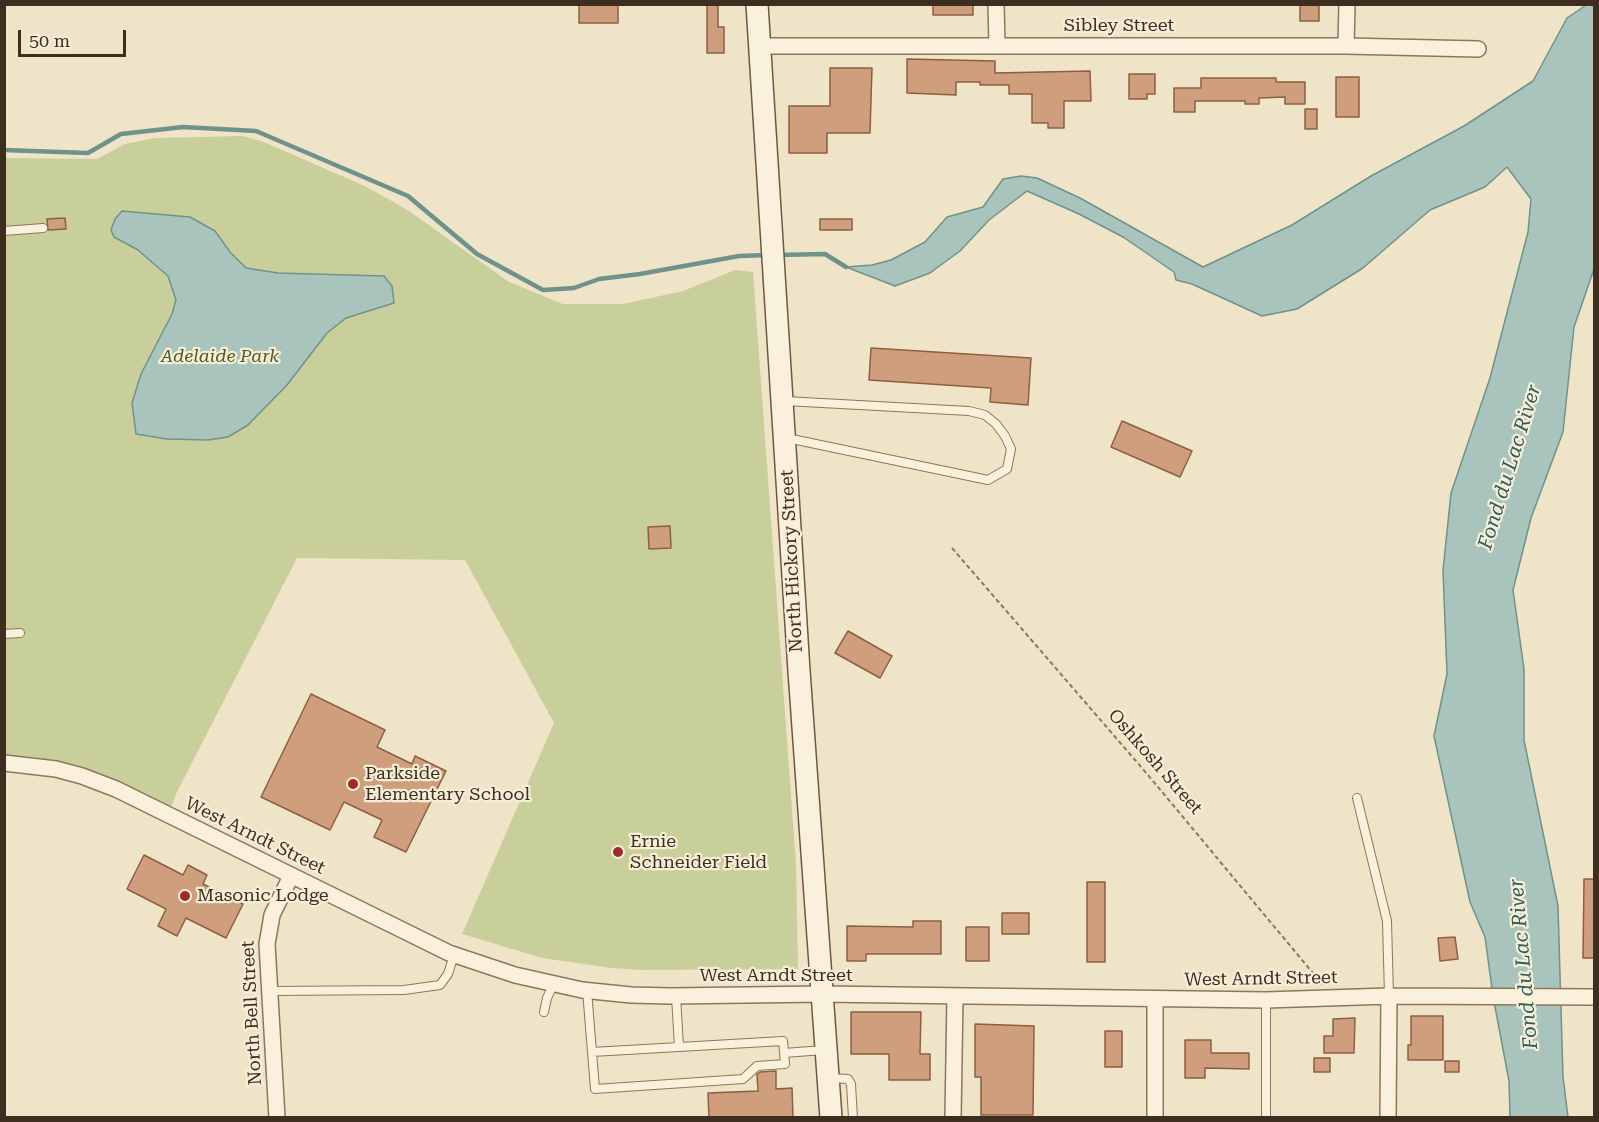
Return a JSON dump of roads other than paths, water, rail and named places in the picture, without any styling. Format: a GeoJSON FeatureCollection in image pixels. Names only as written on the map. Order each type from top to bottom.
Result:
{"type":"FeatureCollection","features":[{"type":"Feature","properties":{"kind":"street","name":"North Hickory Street"},"geometry":{"type":"LineString","coordinates":[[757,4],[799,672],[831,1118]]}},
{"type":"Feature","properties":{"kind":"street"},"geometry":{"type":"LineString","coordinates":[[996,4],[997,46]]}},
{"type":"Feature","properties":{"kind":"street"},"geometry":{"type":"LineString","coordinates":[[1346,46],[1347,4]]}},
{"type":"Feature","properties":{"kind":"street","name":"Sibley Street"},"geometry":{"type":"LineString","coordinates":[[760,46],[1346,46],[1478,49]]}},
{"type":"Feature","properties":{"kind":"street","name":"West Arndt Street"},"geometry":{"type":"LineString","coordinates":[[4,762],[57,769],[116,789],[454,955],[553,985],[631,995],[676,996],[822,994],[1266,1000],[1389,996],[1594,997]]}},
{"type":"Feature","properties":{"kind":"street","name":"North Bell Street"},"geometry":{"type":"LineString","coordinates":[[277,1118],[267,944],[269,925],[291,876]]}},
{"type":"Feature","properties":{"kind":"street"},"geometry":{"type":"LineString","coordinates":[[952,1118],[955,996]]}},
{"type":"Feature","properties":{"kind":"street"},"geometry":{"type":"LineString","coordinates":[[1388,1118],[1389,996]]}},
{"type":"Feature","properties":{"kind":"street"},"geometry":{"type":"LineString","coordinates":[[1155,999],[1155,1118]]}},
{"type":"Feature","properties":{"kind":"lane"},"geometry":{"type":"LineString","coordinates":[[4,231],[43,228]]}},
{"type":"Feature","properties":{"kind":"lane"},"geometry":{"type":"LineString","coordinates":[[783,401],[969,411],[985,415],[996,424],[1011,449],[1007,469],[988,480],[785,438]]}},
{"type":"Feature","properties":{"kind":"lane"},"geometry":{"type":"LineString","coordinates":[[4,634],[20,633]]}},
{"type":"Feature","properties":{"kind":"lane"},"geometry":{"type":"LineString","coordinates":[[1357,798],[1387,921],[1389,996]]}},
{"type":"Feature","properties":{"kind":"lane"},"geometry":{"type":"LineString","coordinates":[[269,991],[404,990],[440,985],[448,975],[454,955]]}},
{"type":"Feature","properties":{"kind":"lane"},"geometry":{"type":"LineString","coordinates":[[544,1012],[553,985]]}},
{"type":"Feature","properties":{"kind":"lane"},"geometry":{"type":"LineString","coordinates":[[587,990],[592,1052],[595,1089],[743,1079],[757,1066],[785,1064],[783,1041],[592,1052]]}},
{"type":"Feature","properties":{"kind":"lane"},"geometry":{"type":"LineString","coordinates":[[676,996],[679,1047]]}},
{"type":"Feature","properties":{"kind":"lane"},"geometry":{"type":"LineString","coordinates":[[1266,1000],[1266,1118]]}},
{"type":"Feature","properties":{"kind":"lane"},"geometry":{"type":"LineString","coordinates":[[784,1053],[826,1050]]}},
{"type":"Feature","properties":{"kind":"lane"},"geometry":{"type":"LineString","coordinates":[[828,1078],[848,1079],[851,1084],[853,1118]]}},
{"type":"Feature","properties":{"kind":"water","name":"Fond du Lac River"},"geometry":{"type":"Polygon","coordinates":[[[1586,5],[1594,5],[1594,269],[1574,327],[1563,432],[1531,518],[1513,590],[1524,669],[1524,740],[1558,906],[1563,1077],[1568,1117],[1510,1117],[1509,1081],[1493,996],[1485,937],[1470,902],[1434,736],[1447,674],[1443,570],[1451,493],[1490,378],[1528,232],[1531,199],[1507,167],[1485,187],[1430,210],[1363,268],[1297,309],[1262,316],[1192,284],[1176,280],[1174,272],[1123,237],[1027,191],[989,220],[960,251],[930,273],[895,286],[846,267],[872,265],[891,260],[925,242],[947,217],[983,207],[1003,179],[1021,176],[1037,178],[1080,198],[1203,267],[1292,225],[1371,176],[1464,126],[1533,81],[1567,18],[1586,5]]]}},
{"type":"Feature","properties":{"kind":"water"},"geometry":{"type":"Polygon","coordinates":[[[122,211],[190,217],[215,231],[230,252],[246,268],[278,273],[384,276],[392,286],[394,303],[346,318],[327,333],[287,385],[248,425],[228,437],[208,440],[167,439],[136,434],[132,403],[141,374],[172,314],[176,300],[168,276],[138,250],[114,237],[111,230],[115,219],[122,211]]]}},
{"type":"Feature","properties":{"kind":"waterway"},"geometry":{"type":"LineString","coordinates":[[4,150],[88,153],[121,134],[183,127],[256,131],[408,196],[477,254],[543,290],[574,288],[599,279],[739,256],[768,255]]}},
{"type":"Feature","properties":{"kind":"waterway"},"geometry":{"type":"LineString","coordinates":[[779,255],[825,254],[846,267]]}},
{"type":"Feature","properties":{"kind":"place","name":"Parkside Elementary School"},"geometry":{"type":"Point","coordinates":[353,784]}},
{"type":"Feature","properties":{"kind":"place","name":"Ernie Schneider Field"},"geometry":{"type":"Point","coordinates":[618,852]}},
{"type":"Feature","properties":{"kind":"place","name":"Masonic Lodge"},"geometry":{"type":"Point","coordinates":[185,896]}},
{"type":"Feature","properties":{"kind":"park label","name":"Adelaide Park"},"geometry":{"type":"Point","coordinates":[220,357]}}]}
